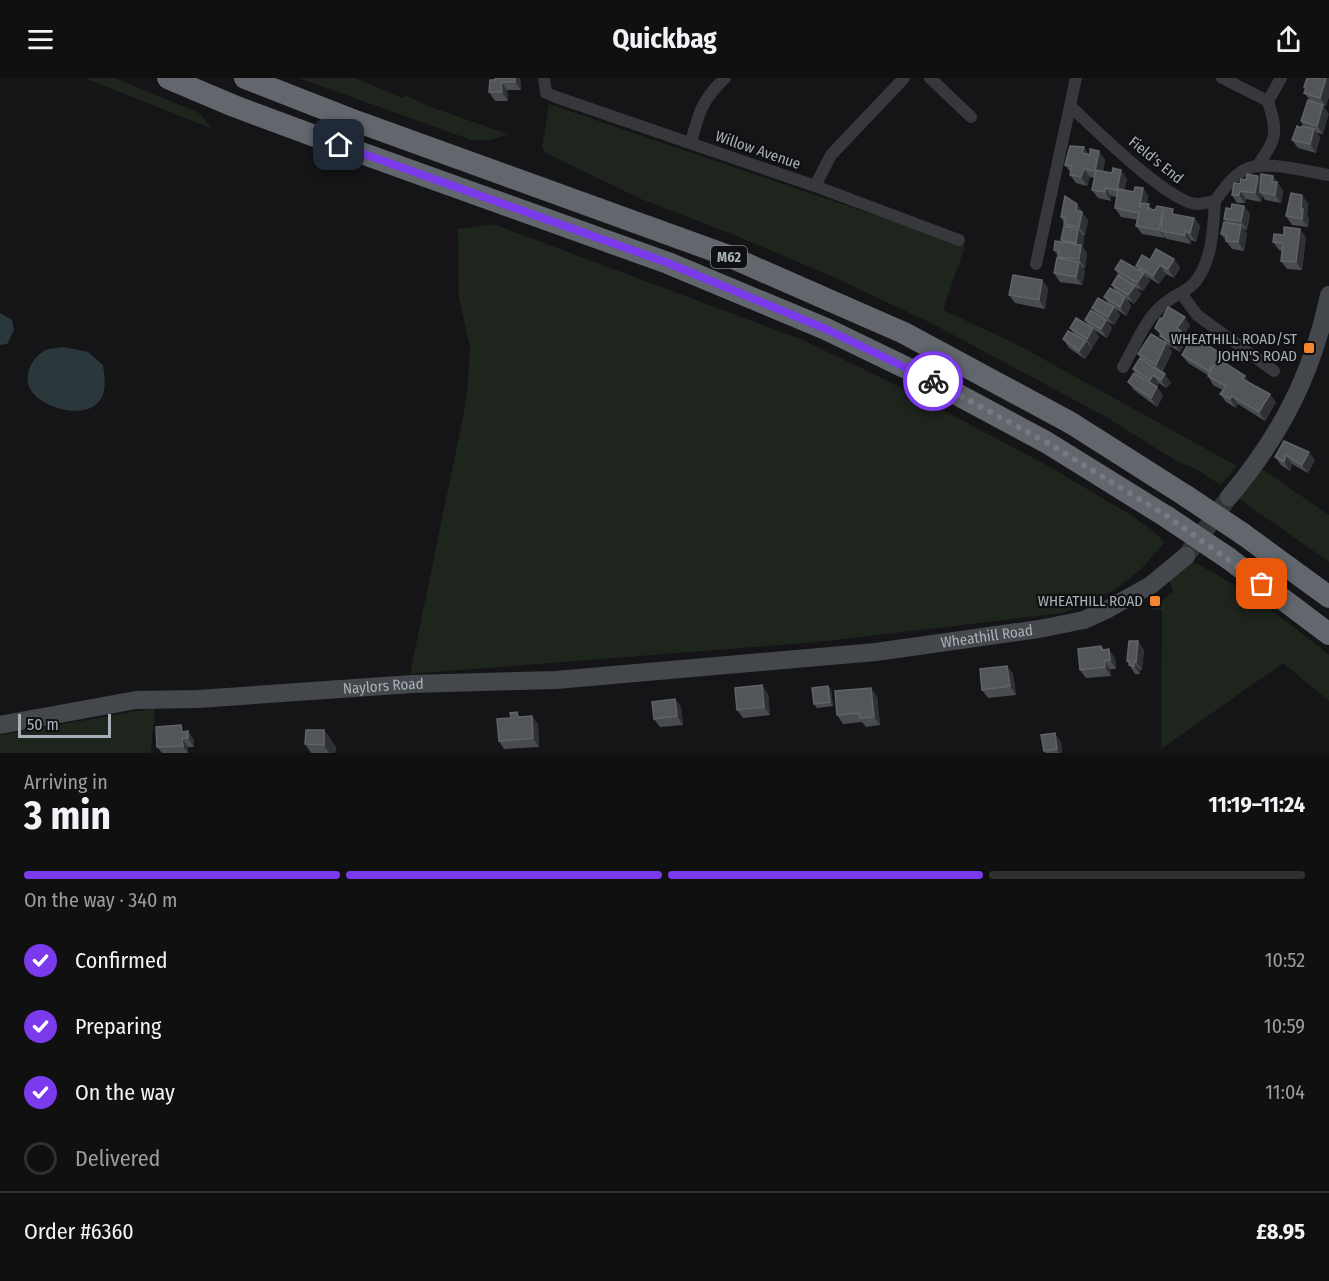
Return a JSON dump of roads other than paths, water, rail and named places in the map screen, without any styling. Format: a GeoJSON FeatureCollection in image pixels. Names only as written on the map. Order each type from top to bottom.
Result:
{"type":"FeatureCollection","features":[{"type":"Feature","properties":{"kind":"highway","name":"M62"},"geometry":{"type":"LineString","coordinates":[[168,78],[234,106],[339,145],[668,263],[815,324],[923,376],[1046,442],[1167,516],[1228,558],[1329,634]]}},
{"type":"Feature","properties":{"kind":"highway","name":"M62"},"geometry":{"type":"LineString","coordinates":[[245,78],[350,119],[726,255],[904,333],[1071,423],[1243,534],[1329,597]]}},
{"type":"Feature","properties":{"kind":"street","name":"Willow Avenue"},"geometry":{"type":"LineString","coordinates":[[544,78],[546,93],[815,186],[959,240]]}},
{"type":"Feature","properties":{"kind":"street"},"geometry":{"type":"LineString","coordinates":[[691,142],[698,115],[708,94],[725,78]]}},
{"type":"Feature","properties":{"kind":"street"},"geometry":{"type":"LineString","coordinates":[[815,186],[831,155],[904,78]]}},
{"type":"Feature","properties":{"kind":"street"},"geometry":{"type":"LineString","coordinates":[[930,78],[971,117]]}},
{"type":"Feature","properties":{"kind":"street"},"geometry":{"type":"LineString","coordinates":[[1036,264],[1076,78]]}},
{"type":"Feature","properties":{"kind":"street"},"geometry":{"type":"LineString","coordinates":[[1222,78],[1268,101]]}},
{"type":"Feature","properties":{"kind":"street"},"geometry":{"type":"LineString","coordinates":[[1258,165],[1274,142],[1275,124],[1268,101],[1281,78]]}},
{"type":"Feature","properties":{"kind":"street","name":"Field's End"},"geometry":{"type":"LineString","coordinates":[[1071,107],[1158,184],[1178,197],[1196,204],[1215,201]]}},
{"type":"Feature","properties":{"kind":"street"},"geometry":{"type":"LineString","coordinates":[[1123,367],[1154,311],[1166,300],[1181,293],[1196,281],[1206,261],[1212,241],[1215,201],[1230,181],[1245,169],[1258,165],[1329,175]]}},
{"type":"Feature","properties":{"kind":"street"},"geometry":{"type":"LineString","coordinates":[[1181,293],[1197,315],[1274,371]]}},
{"type":"Feature","properties":{"kind":"street"},"geometry":{"type":"LineString","coordinates":[[1229,497],[1255,466],[1288,413],[1323,349],[1329,295]]}},
{"type":"Feature","properties":{"kind":"street","name":"Wheathill Road"},"geometry":{"type":"LineString","coordinates":[[768,660],[876,652],[1039,629],[1084,620],[1151,585],[1186,556]]}},
{"type":"Feature","properties":{"kind":"street","name":"Naylors Road"},"geometry":{"type":"LineString","coordinates":[[0,725],[136,700],[198,699],[412,684],[556,680],[768,660]]}},
{"type":"Feature","properties":{"kind":"tunnel"},"geometry":{"type":"LineString","coordinates":[[1186,556],[1229,497]]}},
{"type":"Feature","properties":{"kind":"place","name":"WHEATHILL ROAD/ST JOHN'S ROAD"},"geometry":{"type":"Point","coordinates":[1309,348]}},
{"type":"Feature","properties":{"kind":"place","name":"WHEATHILL ROAD"},"geometry":{"type":"Point","coordinates":[1155,601]}}]}
